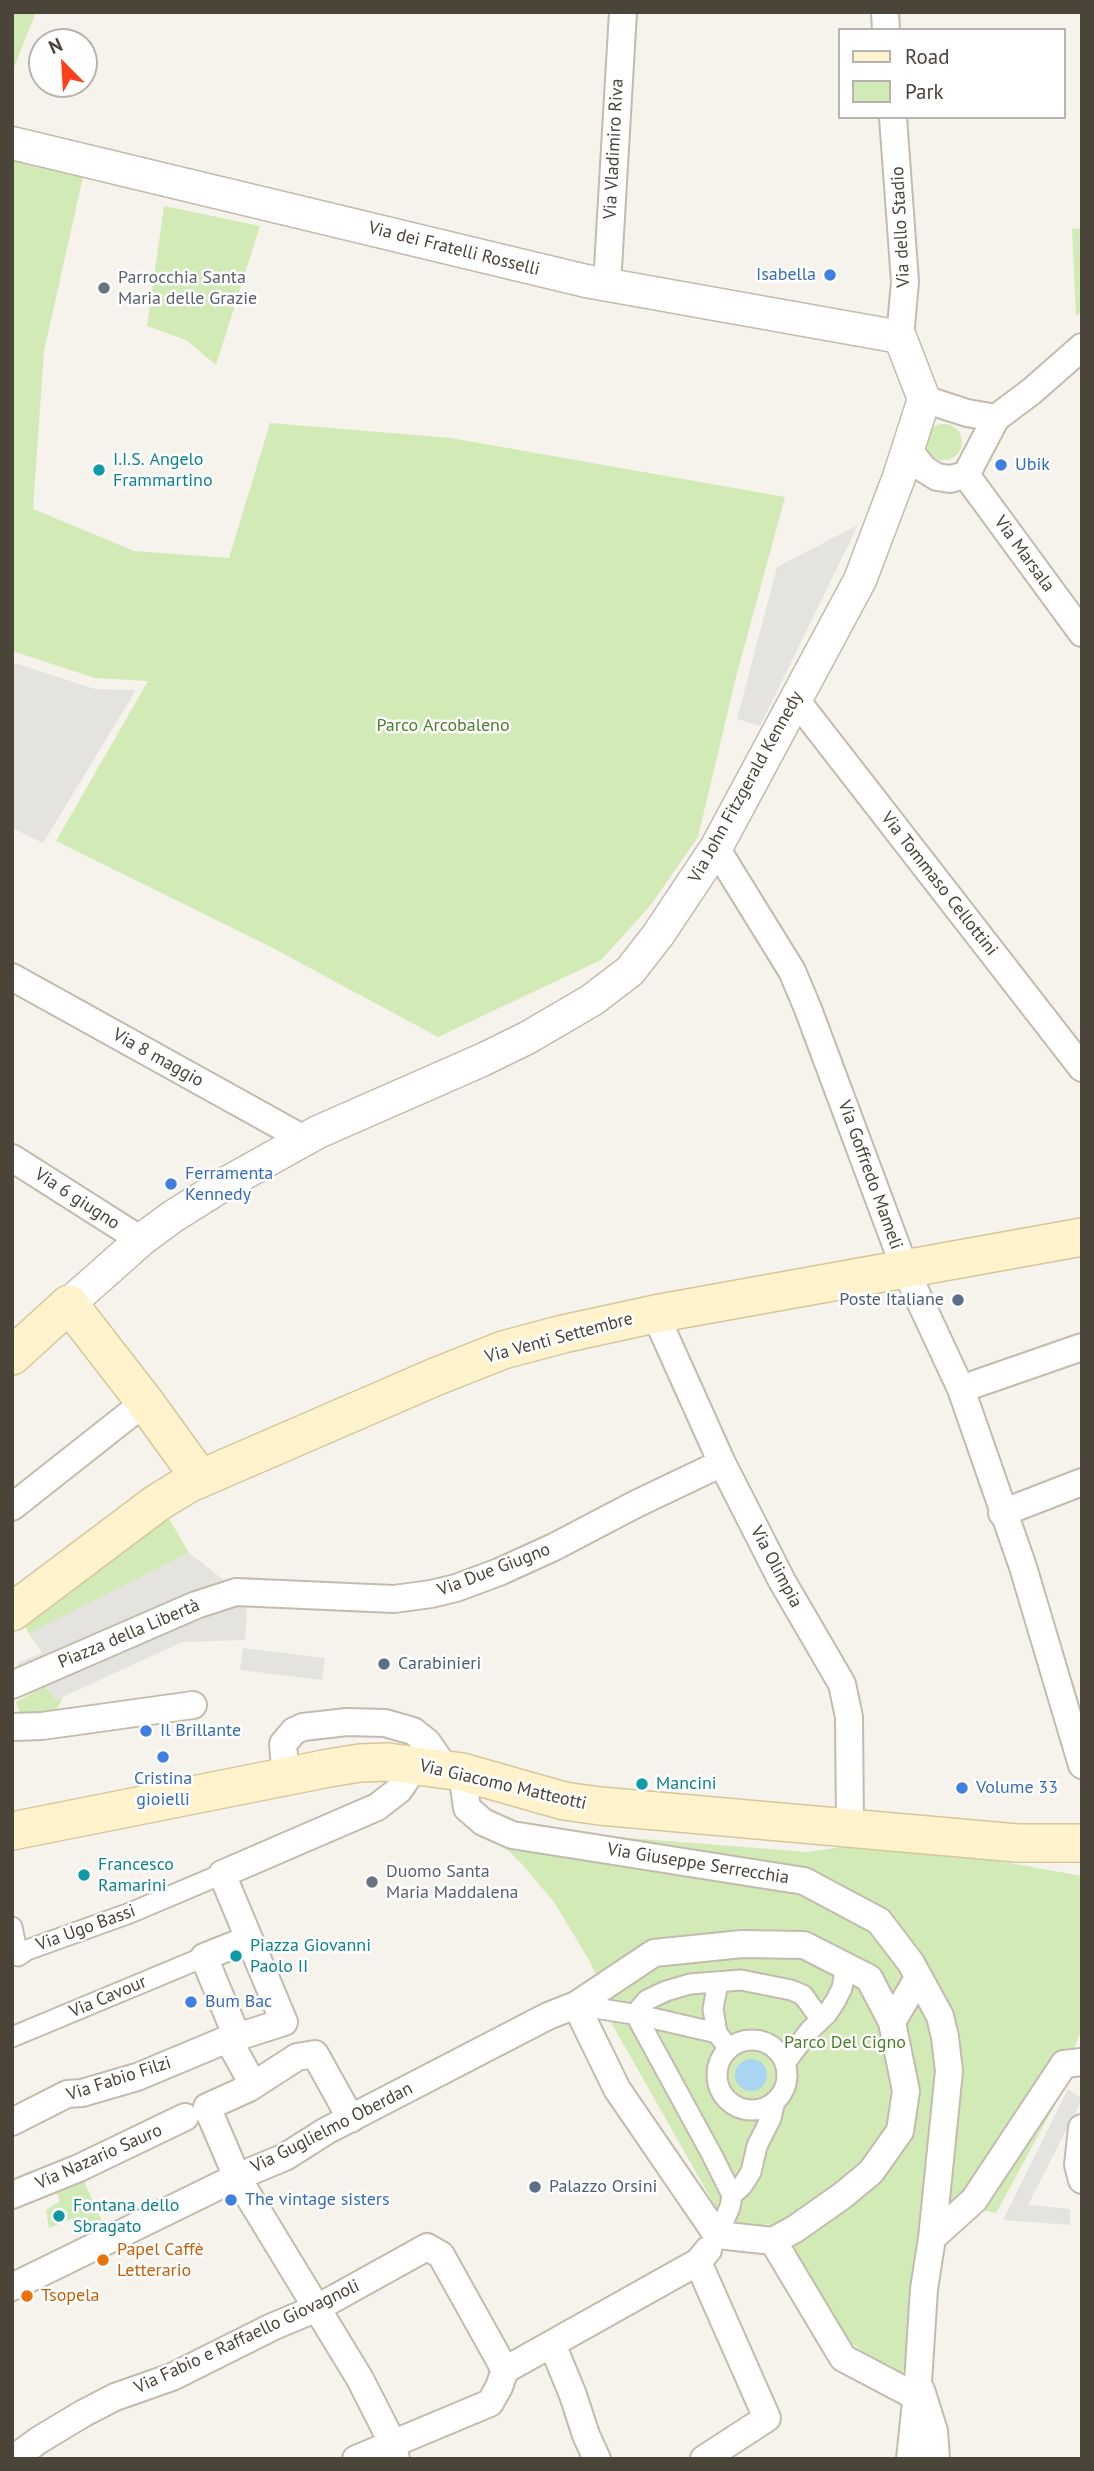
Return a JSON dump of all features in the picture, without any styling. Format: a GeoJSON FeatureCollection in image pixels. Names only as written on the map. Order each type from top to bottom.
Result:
{"type":"FeatureCollection","features":[{"type":"Feature","properties":{"kind":"main road","name":"Via Venti Settembre"},"geometry":{"type":"LineString","coordinates":[[12,1612],[157,1503],[200,1478],[503,1350],[655,1314],[1082,1237]]}},
{"type":"Feature","properties":{"kind":"main road"},"geometry":{"type":"LineString","coordinates":[[12,1356],[69,1304],[200,1478]]}},
{"type":"Feature","properties":{"kind":"main road","name":"Via Giacomo Matteotti"},"geometry":{"type":"LineString","coordinates":[[12,1831],[360,1763],[441,1768],[532,1793],[582,1803],[1017,1843],[1082,1843]]}},
{"type":"Feature","properties":{"kind":"street","name":"Via Vladimiro Riva"},"geometry":{"type":"LineString","coordinates":[[607,285],[623,12]]}},
{"type":"Feature","properties":{"kind":"street","name":"Via dello Stadio"},"geometry":{"type":"LineString","coordinates":[[893,119],[905,282],[900,337]]}},
{"type":"Feature","properties":{"kind":"street","name":"Via dei Fratelli Rosselli"},"geometry":{"type":"LineString","coordinates":[[12,143],[607,285],[900,337]]}},
{"type":"Feature","properties":{"kind":"street"},"geometry":{"type":"LineString","coordinates":[[900,337],[925,399],[967,413],[996,418]]}},
{"type":"Feature","properties":{"kind":"street"},"geometry":{"type":"LineString","coordinates":[[908,449],[924,469],[937,477],[950,479],[966,474],[996,418],[1082,347]]}},
{"type":"Feature","properties":{"kind":"street","name":"Via John Fitzgerald Kennedy"},"geometry":{"type":"LineString","coordinates":[[69,1304],[141,1240],[223,1185],[304,1139],[494,1054],[569,1015],[607,991],[630,971],[716,848],[860,580],[925,399]]}},
{"type":"Feature","properties":{"kind":"street","name":"Via Marsala"},"geometry":{"type":"LineString","coordinates":[[966,474],[1082,633]]}},
{"type":"Feature","properties":{"kind":"street","name":"Via Tommaso Cellottini"},"geometry":{"type":"LineString","coordinates":[[796,700],[1082,1068]]}},
{"type":"Feature","properties":{"kind":"street","name":"Via Goffredo Mameli"},"geometry":{"type":"LineString","coordinates":[[716,848],[780,948],[795,978],[905,1269],[961,1389],[1023,1567],[1082,1765]]}},
{"type":"Feature","properties":{"kind":"street","name":"Via 8 maggio"},"geometry":{"type":"LineString","coordinates":[[12,977],[304,1139]]}},
{"type":"Feature","properties":{"kind":"street","name":"Via 6 giugno"},"geometry":{"type":"LineString","coordinates":[[12,1158],[141,1240]]}},
{"type":"Feature","properties":{"kind":"street","name":"Via Olimpia"},"geometry":{"type":"LineString","coordinates":[[655,1314],[722,1463],[782,1581],[842,1684],[849,1717],[850,1829]]}},
{"type":"Feature","properties":{"kind":"street"},"geometry":{"type":"LineString","coordinates":[[961,1389],[1082,1348]]}},
{"type":"Feature","properties":{"kind":"street"},"geometry":{"type":"LineString","coordinates":[[12,1507],[145,1402]]}},
{"type":"Feature","properties":{"kind":"street","name":"Via Due Giugno"},"geometry":{"type":"LineString","coordinates":[[248,1592],[327,1598],[394,1599],[456,1588],[536,1555],[722,1463]]}},
{"type":"Feature","properties":{"kind":"street"},"geometry":{"type":"LineString","coordinates":[[1002,1513],[1082,1482]]}},
{"type":"Feature","properties":{"kind":"street","name":"Piazza della Libertà"},"geometry":{"type":"LineString","coordinates":[[12,1685],[196,1605],[228,1594],[248,1592]]}},
{"type":"Feature","properties":{"kind":"street"},"geometry":{"type":"LineString","coordinates":[[12,1727],[41,1726],[193,1705]]}},
{"type":"Feature","properties":{"kind":"street"},"geometry":{"type":"LineString","coordinates":[[249,1939],[204,1957],[237,2037],[284,2022],[222,1874],[377,1807],[399,1790],[441,1768]]}},
{"type":"Feature","properties":{"kind":"street","name":"Via Giuseppe Serrecchia"},"geometry":{"type":"LineString","coordinates":[[441,1768],[467,1808],[483,1822],[512,1835],[804,1881],[879,1921],[911,1963],[940,2016],[948,2071],[932,2238],[924,2289],[910,2459]]}},
{"type":"Feature","properties":{"kind":"street","name":"Via Ugo Bassi"},"geometry":{"type":"LineString","coordinates":[[12,1927],[18,1956],[27,1950],[131,1913],[222,1874]]}},
{"type":"Feature","properties":{"kind":"street","name":"Via Guglielmo Oberdan"},"geometry":{"type":"LineString","coordinates":[[12,2287],[237,2177],[285,2157],[326,2131],[548,2016],[576,2005],[654,1953],[742,1944],[804,1945],[869,1978],[892,2022]]}},
{"type":"Feature","properties":{"kind":"street","name":"Via Cavour"},"geometry":{"type":"LineString","coordinates":[[12,2037],[204,1957]]}},
{"type":"Feature","properties":{"kind":"street"},"geometry":{"type":"LineString","coordinates":[[786,2063],[810,2030],[827,2014],[842,1987],[846,1966]]}},
{"type":"Feature","properties":{"kind":"street"},"geometry":{"type":"LineString","coordinates":[[356,2459],[395,2451],[489,2403],[505,2370],[709,2247],[773,2241],[842,2196],[871,2172],[900,2131],[906,2091],[892,2022],[918,1978]]}},
{"type":"Feature","properties":{"kind":"street"},"geometry":{"type":"LineString","coordinates":[[732,2195],[639,2021],[640,2008],[647,2000],[690,1984],[741,1980],[803,1995],[821,2020]]}},
{"type":"Feature","properties":{"kind":"street"},"geometry":{"type":"LineString","coordinates":[[718,1982],[713,2009],[724,2040],[717,2071],[722,2094],[730,2103],[753,2110],[765,2108],[775,2101]]}},
{"type":"Feature","properties":{"kind":"street"},"geometry":{"type":"LineString","coordinates":[[576,2005],[639,2015],[724,2040],[760,2040],[780,2052],[786,2063],[786,2084],[775,2101],[757,2146],[751,2172],[732,2195],[709,2247]]}},
{"type":"Feature","properties":{"kind":"street"},"geometry":{"type":"LineString","coordinates":[[576,2005],[617,2088],[709,2247],[767,2418],[707,2457]]}},
{"type":"Feature","properties":{"kind":"street","name":"Via Fabio Filzi"},"geometry":{"type":"LineString","coordinates":[[12,2122],[67,2094],[82,2093],[137,2077],[228,2039],[250,2079],[249,2088]]}},
{"type":"Feature","properties":{"kind":"street","name":"Via Nazario Sauro"},"geometry":{"type":"LineString","coordinates":[[12,2195],[79,2168],[249,2088],[297,2057],[315,2054],[351,2119]]}},
{"type":"Feature","properties":{"kind":"street"},"geometry":{"type":"LineString","coordinates":[[932,2238],[974,2200],[1064,2064],[1082,2062]]}},
{"type":"Feature","properties":{"kind":"street"},"geometry":{"type":"LineString","coordinates":[[199,2111],[360,2379],[395,2451]]}},
{"type":"Feature","properties":{"kind":"street"},"geometry":{"type":"LineString","coordinates":[[1082,2128],[1077,2165],[1082,2180]]}},
{"type":"Feature","properties":{"kind":"street"},"geometry":{"type":"LineString","coordinates":[[773,2241],[843,2358],[917,2389],[934,2431],[936,2459]]}},
{"type":"Feature","properties":{"kind":"street","name":"Via Fabio e Raffaello Giovagnoli"},"geometry":{"type":"LineString","coordinates":[[13,2459],[39,2440],[115,2397],[172,2376],[317,2308],[427,2247],[441,2255],[505,2370]]}},
{"type":"Feature","properties":{"kind":"street"},"geometry":{"type":"LineString","coordinates":[[552,2344],[597,2459]]}},
{"type":"Feature","properties":{"kind":"green space"},"geometry":{"type":"Polygon","coordinates":[[[12,12],[36,12],[28,28],[12,72],[12,12]]]}},
{"type":"Feature","properties":{"kind":"green space","name":"Parco Arcobaleno"},"geometry":{"type":"Polygon","coordinates":[[[12,140],[83,177],[44,351],[33,509],[134,551],[229,558],[270,423],[451,438],[785,497],[737,673],[698,837],[650,906],[601,960],[438,1037],[269,946],[56,841],[148,681],[95,678],[12,651],[12,140]]]}},
{"type":"Feature","properties":{"kind":"green space"},"geometry":{"type":"Polygon","coordinates":[[[164,206],[260,226],[216,365],[186,340],[147,326],[164,206]]]}},
{"type":"Feature","properties":{"kind":"green space"},"geometry":{"type":"Polygon","coordinates":[[[1082,228],[1082,311],[1076,316],[1072,229],[1082,228]]]}},
{"type":"Feature","properties":{"kind":"green space"},"geometry":{"type":"Polygon","coordinates":[[[944,424],[956,430],[962,442],[956,454],[944,460],[932,454],[926,442],[932,430],[944,424]]]}},
{"type":"Feature","properties":{"kind":"green space"},"geometry":{"type":"Polygon","coordinates":[[[164,1510],[189,1553],[31,1633],[42,1653],[21,1621],[164,1510]]]}},
{"type":"Feature","properties":{"kind":"green space"},"geometry":{"type":"Polygon","coordinates":[[[45,1686],[56,1700],[63,1697],[55,1713],[24,1722],[16,1702],[45,1686]]]}},
{"type":"Feature","properties":{"kind":"green space","name":"Parco Del Cigno"},"geometry":{"type":"Polygon","coordinates":[[[512,1835],[617,1837],[808,1852],[849,1846],[971,1856],[1082,1876],[1082,2028],[1074,2049],[982,2189],[932,2238],[902,2375],[895,2377],[832,2328],[775,2249],[769,2224],[755,2227],[733,2221],[718,2211],[608,2017],[606,1996],[589,1960],[554,1902],[496,1839],[512,1835]]]}},
{"type":"Feature","properties":{"kind":"green space"},"geometry":{"type":"Polygon","coordinates":[[[1069,2079],[996,2213],[977,2209],[1069,2079]]]}},
{"type":"Feature","properties":{"kind":"green space"},"geometry":{"type":"Polygon","coordinates":[[[81,2175],[103,2223],[78,2235],[72,2219],[49,2228],[46,2210],[60,2201],[54,2186],[81,2175]]]}},
{"type":"Feature","properties":{"kind":"shaded area"},"geometry":{"type":"Polygon","coordinates":[[[858,525],[760,726],[737,719],[777,567],[858,525]]]}},
{"type":"Feature","properties":{"kind":"shaded area"},"geometry":{"type":"Polygon","coordinates":[[[12,662],[95,689],[136,690],[43,843],[12,828],[12,662]]]}},
{"type":"Feature","properties":{"kind":"shaded area"},"geometry":{"type":"Polygon","coordinates":[[[189,1553],[230,1585],[248,1592],[245,1640],[182,1642],[56,1700],[45,1686],[23,1677],[17,1663],[42,1653],[30,1633],[189,1553]]]}},
{"type":"Feature","properties":{"kind":"shaded area"},"geometry":{"type":"Polygon","coordinates":[[[243,1648],[325,1658],[322,1680],[240,1670],[243,1648]]]}},
{"type":"Feature","properties":{"kind":"shaded area"},"geometry":{"type":"Polygon","coordinates":[[[1068,2089],[1082,2099],[1028,2205],[1070,2209],[1070,2225],[1003,2220],[1068,2089]]]}},
{"type":"Feature","properties":{"kind":"water"},"geometry":{"type":"Polygon","coordinates":[[[751,2059],[762,2064],[767,2075],[762,2086],[751,2091],[740,2086],[735,2075],[740,2064],[751,2059]]]}},
{"type":"Feature","properties":{"kind":"place","name":"Isabella"},"geometry":{"type":"Point","coordinates":[830,275]}},
{"type":"Feature","properties":{"kind":"place","name":"Parrocchia Santa Maria delle Grazie"},"geometry":{"type":"Point","coordinates":[104,288]}},
{"type":"Feature","properties":{"kind":"place","name":"Ubik"},"geometry":{"type":"Point","coordinates":[1001,465]}},
{"type":"Feature","properties":{"kind":"place","name":"I.I.S. Angelo Frammartino"},"geometry":{"type":"Point","coordinates":[99,470]}},
{"type":"Feature","properties":{"kind":"place","name":"Ferramenta Kennedy"},"geometry":{"type":"Point","coordinates":[171,1184]}},
{"type":"Feature","properties":{"kind":"place","name":"Poste Italiane"},"geometry":{"type":"Point","coordinates":[958,1300]}},
{"type":"Feature","properties":{"kind":"place","name":"Carabinieri"},"geometry":{"type":"Point","coordinates":[384,1664]}},
{"type":"Feature","properties":{"kind":"place","name":"Il Brillante"},"geometry":{"type":"Point","coordinates":[146,1731]}},
{"type":"Feature","properties":{"kind":"place","name":"Cristina gioielli"},"geometry":{"type":"Point","coordinates":[163,1757]}},
{"type":"Feature","properties":{"kind":"place","name":"Mancini"},"geometry":{"type":"Point","coordinates":[642,1784]}},
{"type":"Feature","properties":{"kind":"place","name":"Volume 33"},"geometry":{"type":"Point","coordinates":[962,1788]}},
{"type":"Feature","properties":{"kind":"place","name":"Francesco Ramarini"},"geometry":{"type":"Point","coordinates":[84,1875]}},
{"type":"Feature","properties":{"kind":"place","name":"Duomo Santa Maria Maddalena"},"geometry":{"type":"Point","coordinates":[372,1882]}},
{"type":"Feature","properties":{"kind":"place","name":"Piazza Giovanni Paolo II"},"geometry":{"type":"Point","coordinates":[236,1956]}},
{"type":"Feature","properties":{"kind":"place","name":"Bum Bac"},"geometry":{"type":"Point","coordinates":[191,2002]}},
{"type":"Feature","properties":{"kind":"place","name":"Palazzo Orsini"},"geometry":{"type":"Point","coordinates":[535,2187]}},
{"type":"Feature","properties":{"kind":"place","name":"The vintage sisters"},"geometry":{"type":"Point","coordinates":[231,2200]}},
{"type":"Feature","properties":{"kind":"place","name":"Fontana dello Sbragato"},"geometry":{"type":"Point","coordinates":[59,2216]}},
{"type":"Feature","properties":{"kind":"place","name":"Papel Caffè Letterario"},"geometry":{"type":"Point","coordinates":[103,2260]}},
{"type":"Feature","properties":{"kind":"place","name":"Tsopela"},"geometry":{"type":"Point","coordinates":[27,2296]}}]}
